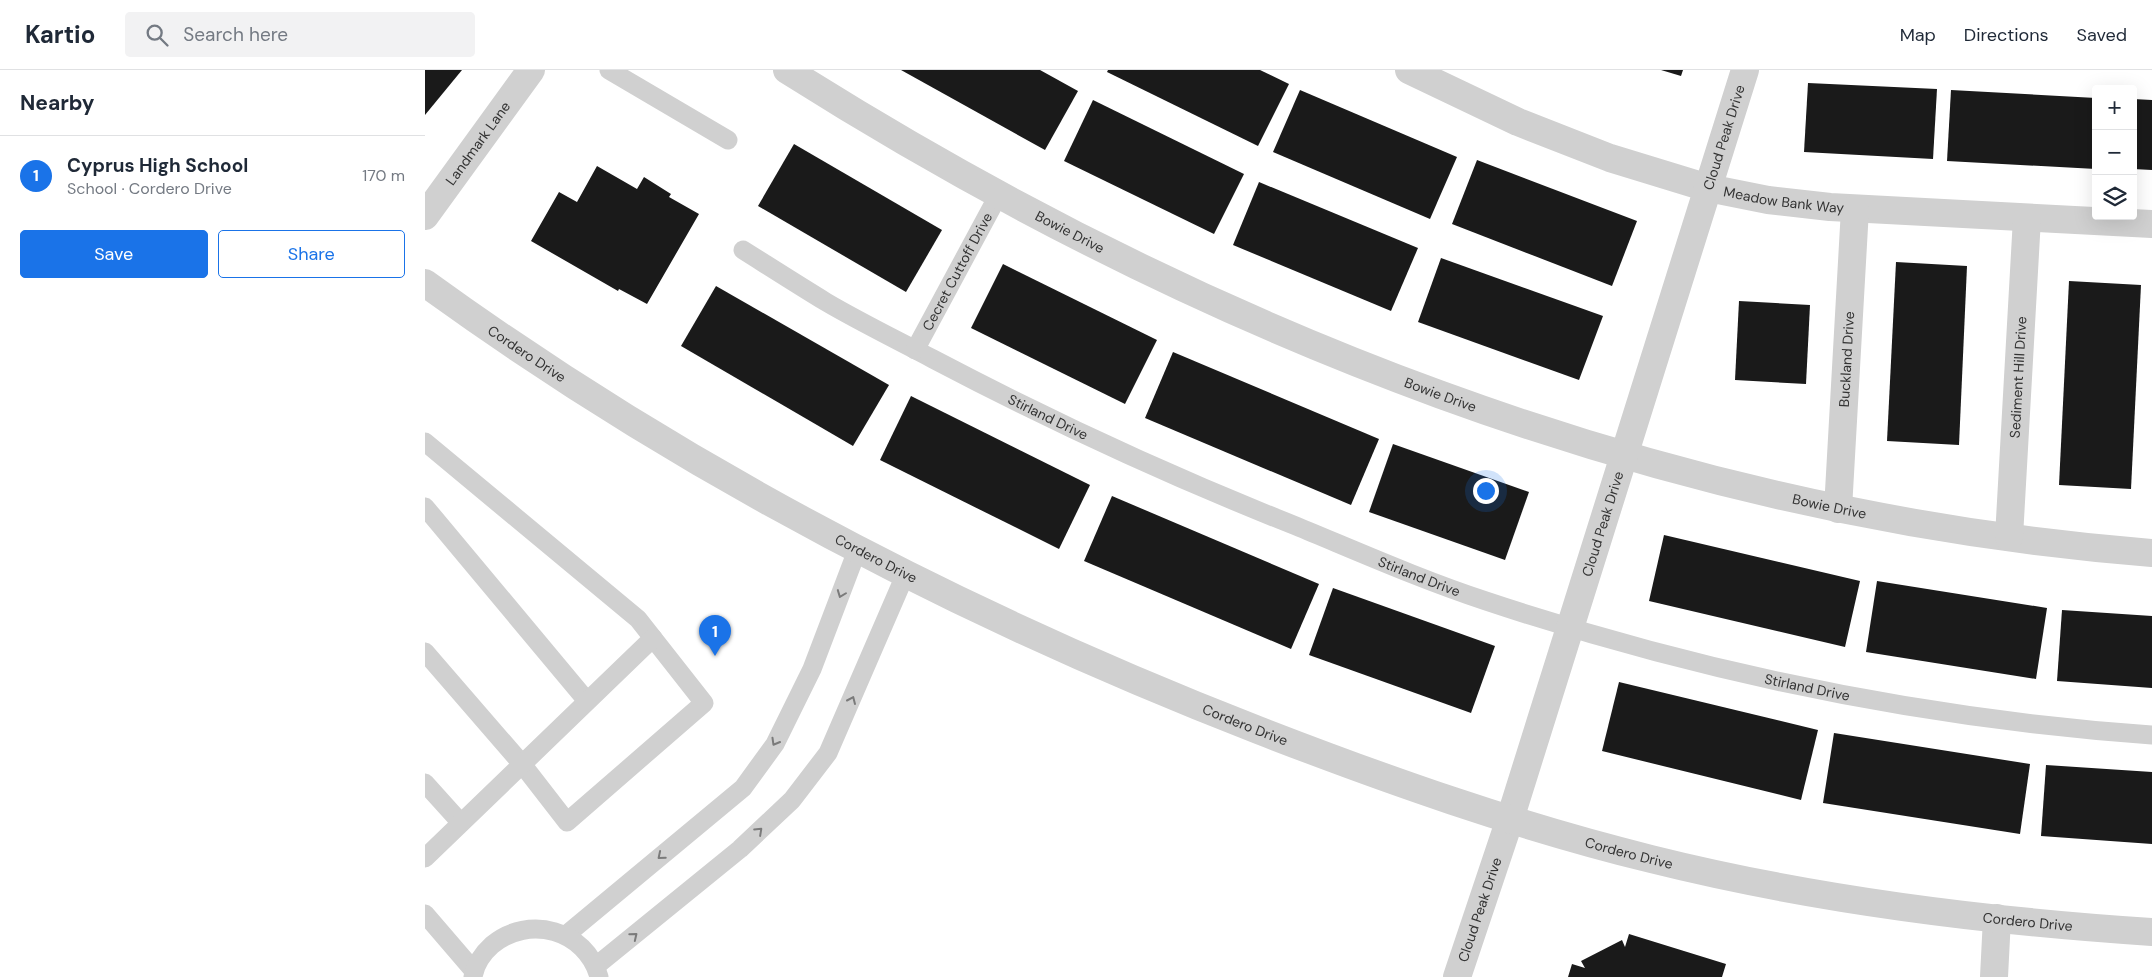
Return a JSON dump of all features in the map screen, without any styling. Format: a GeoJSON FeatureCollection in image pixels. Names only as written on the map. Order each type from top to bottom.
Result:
{"type":"FeatureCollection","features":[{"type":"Feature","properties":{"kind":"street","name":"Landmark Lane"},"geometry":{"type":"LineString","coordinates":[[425,216],[531,70]]}},
{"type":"Feature","properties":{"kind":"street","name":"Bowie Drive"},"geometry":{"type":"LineString","coordinates":[[787,70],[918,149],[1131,263],[1225,307],[1320,348],[1504,417],[1623,456],[1766,494],[1947,529],[2152,552]]}},
{"type":"Feature","properties":{"kind":"street","name":"Meadow Bank Way"},"geometry":{"type":"LineString","coordinates":[[1410,70],[1518,122],[1610,158],[1707,188],[1768,200],[1855,209],[2152,224]]}},
{"type":"Feature","properties":{"kind":"street","name":"Cloud Peak Drive"},"geometry":{"type":"LineString","coordinates":[[1457,977],[1570,628],[1745,70]]}},
{"type":"Feature","properties":{"kind":"street","name":"Buckland Drive"},"geometry":{"type":"LineString","coordinates":[[1838,509],[1855,209]]}},
{"type":"Feature","properties":{"kind":"street","name":"Sediment Hill Drive"},"geometry":{"type":"LineString","coordinates":[[2009,537],[2027,218]]}},
{"type":"Feature","properties":{"kind":"street","name":"Cordero Drive"},"geometry":{"type":"LineString","coordinates":[[425,283],[486,327],[583,392],[666,442],[858,548],[1096,664],[1329,758],[1509,819],[1652,859],[1737,878],[1910,908],[2152,932]]}},
{"type":"Feature","properties":{"kind":"street"},"geometry":{"type":"LineString","coordinates":[[1994,977],[1997,918]]}},
{"type":"Feature","properties":{"kind":"lane"},"geometry":{"type":"LineString","coordinates":[[609,70],[728,140]]}},
{"type":"Feature","properties":{"kind":"lane","name":"Cecret Cuttoff Drive"},"geometry":{"type":"LineString","coordinates":[[915,350],[999,194]]}},
{"type":"Feature","properties":{"kind":"lane","name":"Stirland Drive"},"geometry":{"type":"LineString","coordinates":[[743,250],[828,303],[1043,416],[1233,501],[1483,600],[1570,628],[1697,663],[1791,685],[1973,716],[2152,735]]}},
{"type":"Feature","properties":{"kind":"lane"},"geometry":{"type":"LineString","coordinates":[[425,442],[638,619],[704,703],[567,822],[522,764],[425,652]]}},
{"type":"Feature","properties":{"kind":"lane"},"geometry":{"type":"LineString","coordinates":[[425,507],[587,701]]}},
{"type":"Feature","properties":{"kind":"lane"},"geometry":{"type":"LineString","coordinates":[[566,935],[743,788],[775,744],[812,669],[858,548]]}},
{"type":"Feature","properties":{"kind":"lane"},"geometry":{"type":"LineString","coordinates":[[425,914],[473,974],[485,952],[501,937],[522,929],[544,928],[566,935],[584,948],[598,972],[740,849],[792,800],[828,753],[906,573]]}},
{"type":"Feature","properties":{"kind":"lane"},"geometry":{"type":"LineString","coordinates":[[425,858],[653,638]]}},
{"type":"Feature","properties":{"kind":"lane"},"geometry":{"type":"LineString","coordinates":[[425,783],[461,823]]}},
{"type":"Feature","properties":{"kind":"building"},"geometry":{"type":"Polygon","coordinates":[[[425,70],[462,70],[425,115],[425,70]]]}},
{"type":"Feature","properties":{"kind":"building"},"geometry":{"type":"Polygon","coordinates":[[[901,70],[1040,70],[1078,91],[1045,150],[901,70]]]}},
{"type":"Feature","properties":{"kind":"building"},"geometry":{"type":"Polygon","coordinates":[[[1108,70],[1260,70],[1289,84],[1258,146],[1107,72],[1108,70]]]}},
{"type":"Feature","properties":{"kind":"building"},"geometry":{"type":"Polygon","coordinates":[[[1661,70],[1683,70],[1681,76],[1661,70]]]}},
{"type":"Feature","properties":{"kind":"building"},"geometry":{"type":"Polygon","coordinates":[[[1808,83],[1937,89],[1933,159],[1804,152],[1808,83]]]}},
{"type":"Feature","properties":{"kind":"building"},"geometry":{"type":"Polygon","coordinates":[[[1300,90],[1457,157],[1430,219],[1273,152],[1300,90]]]}},
{"type":"Feature","properties":{"kind":"building"},"geometry":{"type":"Polygon","coordinates":[[[1951,90],[2092,98],[2092,169],[1947,161],[1951,90]]]}},
{"type":"Feature","properties":{"kind":"building"},"geometry":{"type":"Polygon","coordinates":[[[2137,99],[2152,100],[2152,170],[2137,169],[2137,99]]]}},
{"type":"Feature","properties":{"kind":"building"},"geometry":{"type":"Polygon","coordinates":[[[1093,100],[1244,174],[1214,234],[1064,161],[1093,100]]]}},
{"type":"Feature","properties":{"kind":"building"},"geometry":{"type":"Polygon","coordinates":[[[794,144],[942,230],[906,292],[758,206],[794,144]]]}},
{"type":"Feature","properties":{"kind":"building"},"geometry":{"type":"Polygon","coordinates":[[[1477,160],[1637,221],[1612,286],[1452,224],[1477,160]]]}},
{"type":"Feature","properties":{"kind":"building"},"geometry":{"type":"Polygon","coordinates":[[[597,166],[637,189],[644,177],[671,194],[669,197],[699,214],[647,304],[619,289],[618,291],[531,241],[559,192],[577,202],[597,166]]]}},
{"type":"Feature","properties":{"kind":"building"},"geometry":{"type":"Polygon","coordinates":[[[1259,182],[1418,248],[1391,311],[1233,245],[1259,182]]]}},
{"type":"Feature","properties":{"kind":"building"},"geometry":{"type":"Polygon","coordinates":[[[1441,258],[1603,316],[1579,380],[1418,322],[1441,258]]]}},
{"type":"Feature","properties":{"kind":"building"},"geometry":{"type":"Polygon","coordinates":[[[1896,262],[1967,266],[1959,445],[1887,441],[1896,262]]]}},
{"type":"Feature","properties":{"kind":"building"},"geometry":{"type":"Polygon","coordinates":[[[1003,264],[1157,340],[1125,404],[971,328],[1003,264]]]}},
{"type":"Feature","properties":{"kind":"building"},"geometry":{"type":"Polygon","coordinates":[[[2069,281],[2141,285],[2131,489],[2059,485],[2069,281]]]}},
{"type":"Feature","properties":{"kind":"building"},"geometry":{"type":"Polygon","coordinates":[[[716,286],[889,385],[853,446],[681,346],[716,286]]]}},
{"type":"Feature","properties":{"kind":"building"},"geometry":{"type":"Polygon","coordinates":[[[1739,301],[1810,305],[1806,384],[1735,380],[1739,301]]]}},
{"type":"Feature","properties":{"kind":"building"},"geometry":{"type":"Polygon","coordinates":[[[1173,352],[1379,439],[1351,505],[1145,418],[1173,352]]]}},
{"type":"Feature","properties":{"kind":"building"},"geometry":{"type":"Polygon","coordinates":[[[911,396],[1090,485],[1059,549],[880,460],[911,396]]]}},
{"type":"Feature","properties":{"kind":"building"},"geometry":{"type":"Polygon","coordinates":[[[1393,444],[1529,492],[1505,560],[1369,512],[1393,444]]]}},
{"type":"Feature","properties":{"kind":"building"},"geometry":{"type":"Polygon","coordinates":[[[1112,496],[1319,584],[1291,649],[1084,561],[1112,496]]]}},
{"type":"Feature","properties":{"kind":"building"},"geometry":{"type":"Polygon","coordinates":[[[1664,535],[1860,581],[1845,647],[1649,601],[1664,535]]]}},
{"type":"Feature","properties":{"kind":"building"},"geometry":{"type":"Polygon","coordinates":[[[1877,581],[2047,608],[2036,679],[1866,652],[1877,581]]]}},
{"type":"Feature","properties":{"kind":"building"},"geometry":{"type":"Polygon","coordinates":[[[1333,588],[1495,646],[1471,713],[1309,655],[1333,588]]]}},
{"type":"Feature","properties":{"kind":"building"},"geometry":{"type":"Polygon","coordinates":[[[2062,610],[2152,616],[2152,688],[2057,681],[2062,610]]]}},
{"type":"Feature","properties":{"kind":"building"},"geometry":{"type":"Polygon","coordinates":[[[1619,682],[1818,730],[1801,800],[1602,751],[1619,682]]]}},
{"type":"Feature","properties":{"kind":"building"},"geometry":{"type":"Polygon","coordinates":[[[1834,733],[2030,764],[2020,834],[1823,803],[1834,733]]]}},
{"type":"Feature","properties":{"kind":"building"},"geometry":{"type":"Polygon","coordinates":[[[2046,765],[2152,772],[2152,844],[2041,836],[2046,765]]]}},
{"type":"Feature","properties":{"kind":"building"},"geometry":{"type":"Polygon","coordinates":[[[1629,934],[1726,964],[1722,977],[1568,977],[1572,964],[1585,968],[1581,961],[1622,940],[1625,947],[1629,934]]]}},
{"type":"Feature","properties":{"kind":"place","name":"Cyprus High School"},"geometry":{"type":"Point","coordinates":[715,656]}}]}
